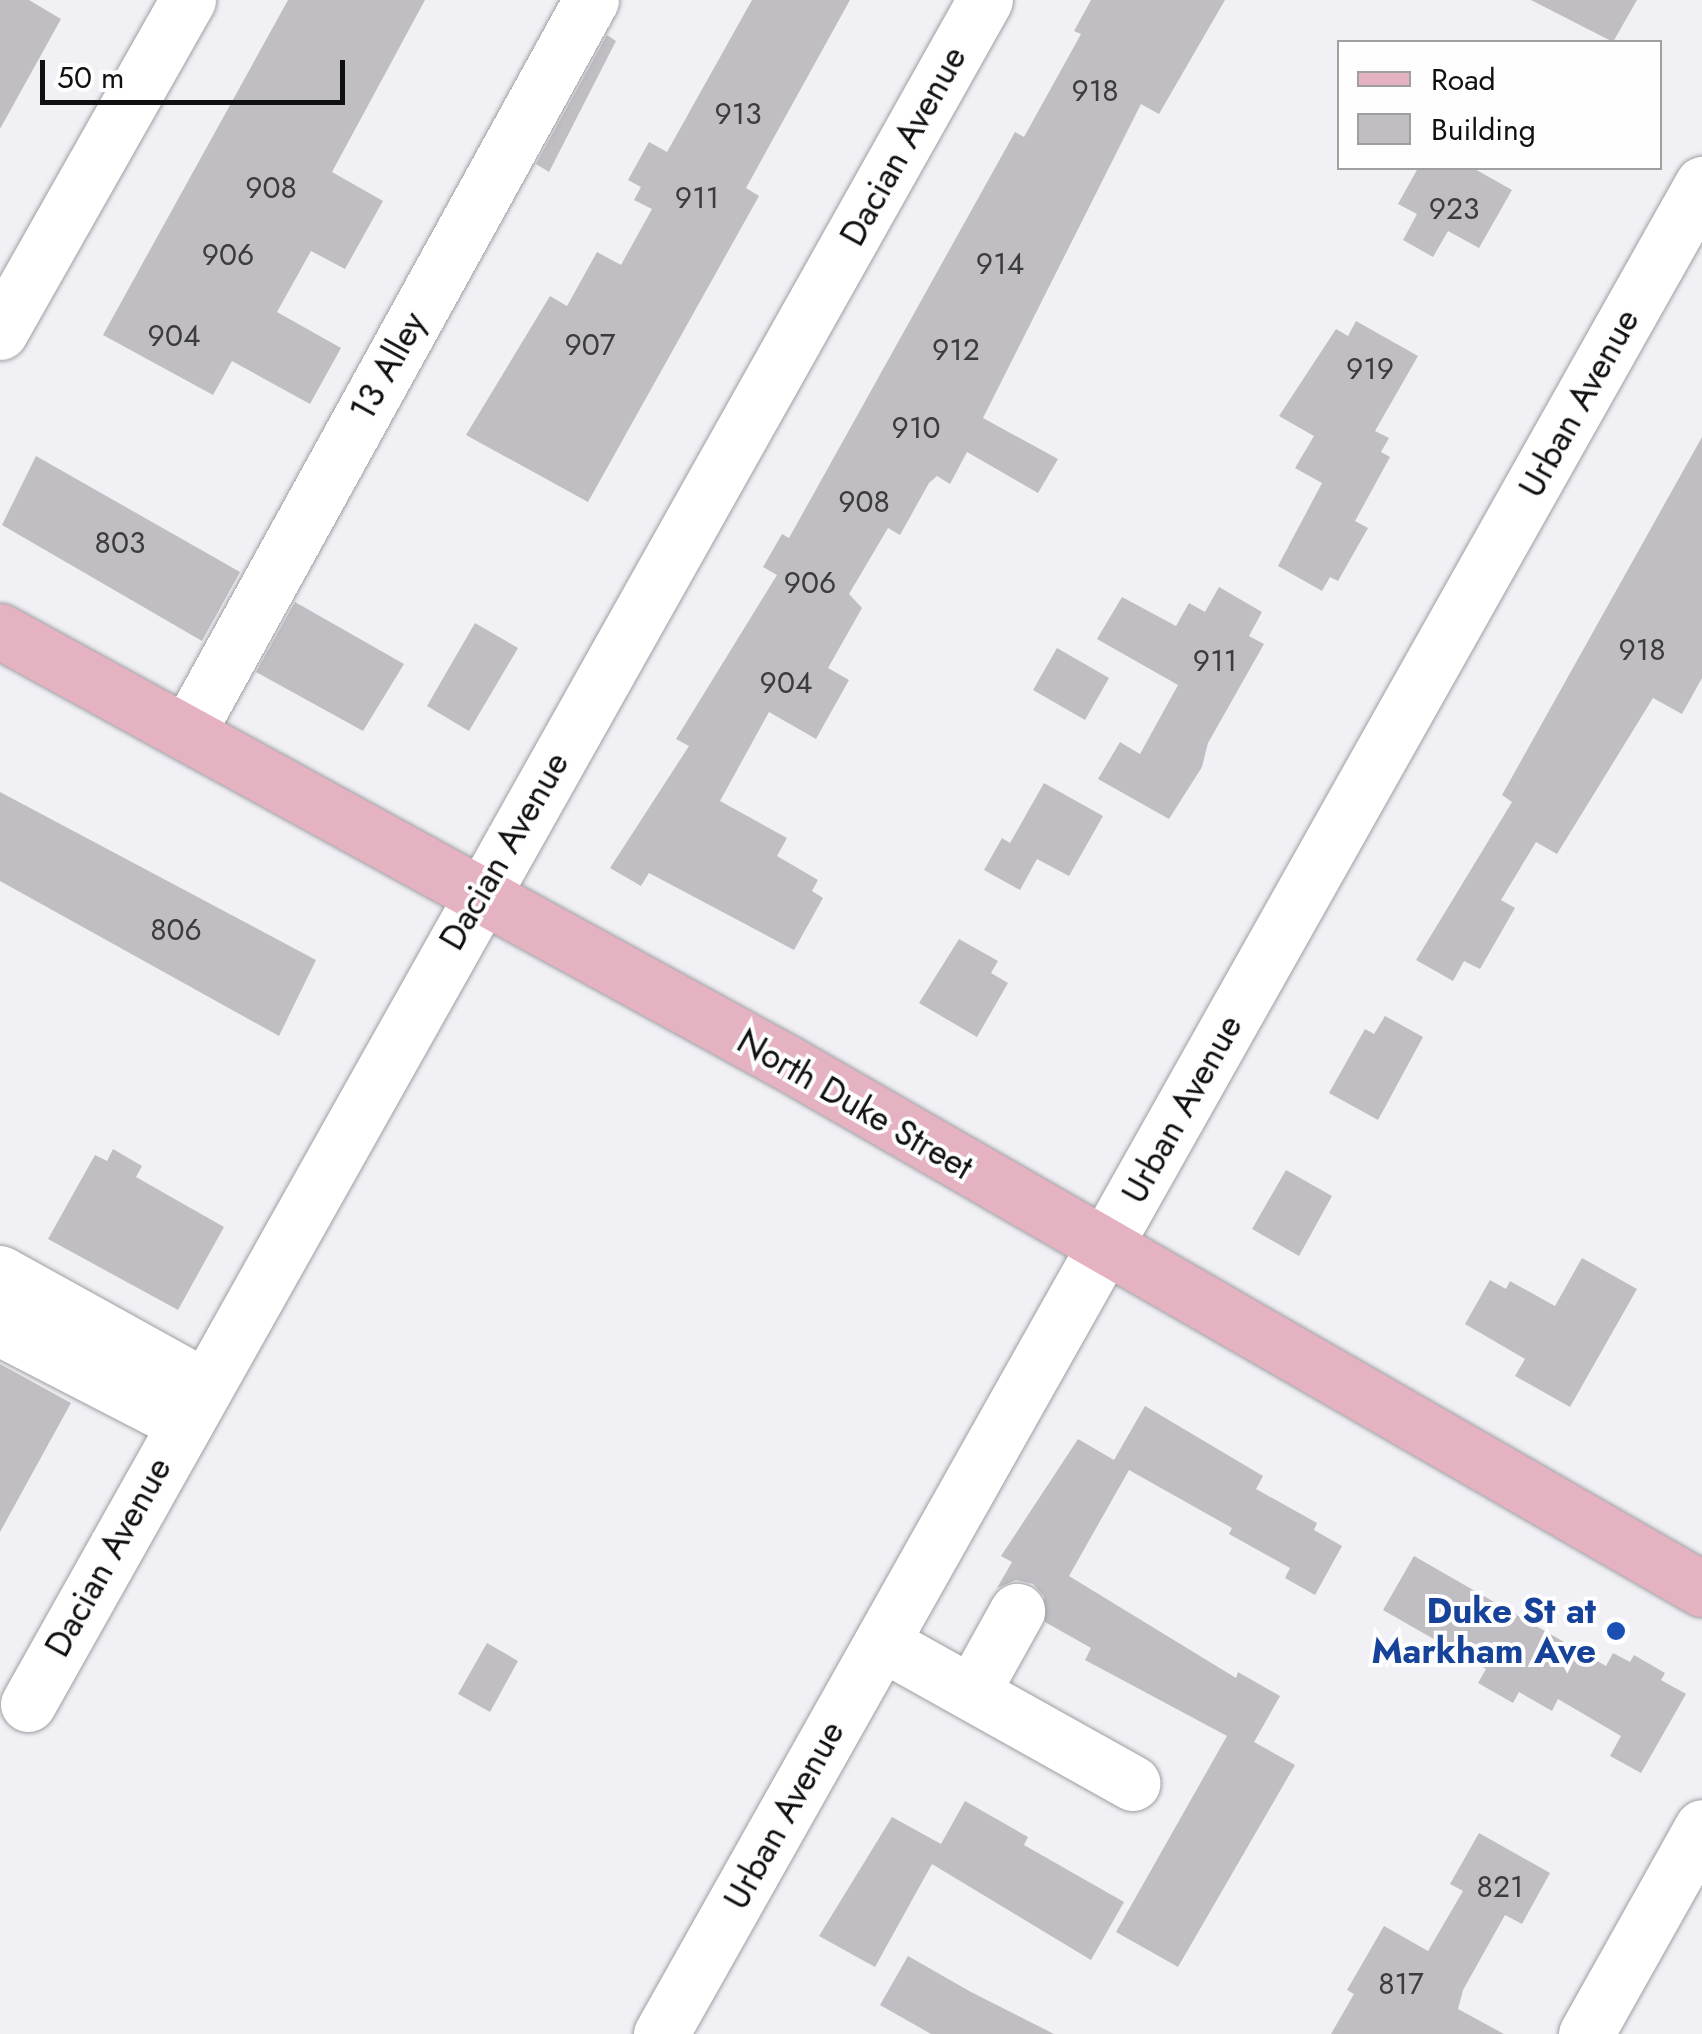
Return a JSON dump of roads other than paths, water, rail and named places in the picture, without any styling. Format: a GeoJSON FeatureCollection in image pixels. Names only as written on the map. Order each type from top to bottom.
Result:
{"type":"FeatureCollection","features":[{"type":"Feature","properties":{"kind":"main road","name":"North Duke Street"},"geometry":{"type":"LineString","coordinates":[[0,631],[480,893],[1702,1589]]}},
{"type":"Feature","properties":{"kind":"street"},"geometry":{"type":"LineString","coordinates":[[0,332],[188,0]]}},
{"type":"Feature","properties":{"kind":"street","name":"13 Alley"},"geometry":{"type":"LineString","coordinates":[[187,733],[590,0]]}},
{"type":"Feature","properties":{"kind":"street","name":"Dacian Avenue"},"geometry":{"type":"LineString","coordinates":[[28,1704],[192,1403],[985,0]]}},
{"type":"Feature","properties":{"kind":"street","name":"Urban Avenue"},"geometry":{"type":"LineString","coordinates":[[661,2034],[1702,184]]}},
{"type":"Feature","properties":{"kind":"street"},"geometry":{"type":"LineString","coordinates":[[0,1273],[192,1403]]}},
{"type":"Feature","properties":{"kind":"street"},"geometry":{"type":"LineString","coordinates":[[0,1328],[192,1403]]}},
{"type":"Feature","properties":{"kind":"street"},"geometry":{"type":"LineString","coordinates":[[972,1692],[1018,1611]]}},
{"type":"Feature","properties":{"kind":"street"},"geometry":{"type":"LineString","coordinates":[[882,1643],[1133,1783]]}},
{"type":"Feature","properties":{"kind":"street"},"geometry":{"type":"LineString","coordinates":[[1586,2034],[1702,1826]]}},
{"type":"Feature","properties":{"kind":"place","name":"Duke St at Markham Ave"},"geometry":{"type":"Point","coordinates":[1616,1631]}}]}
